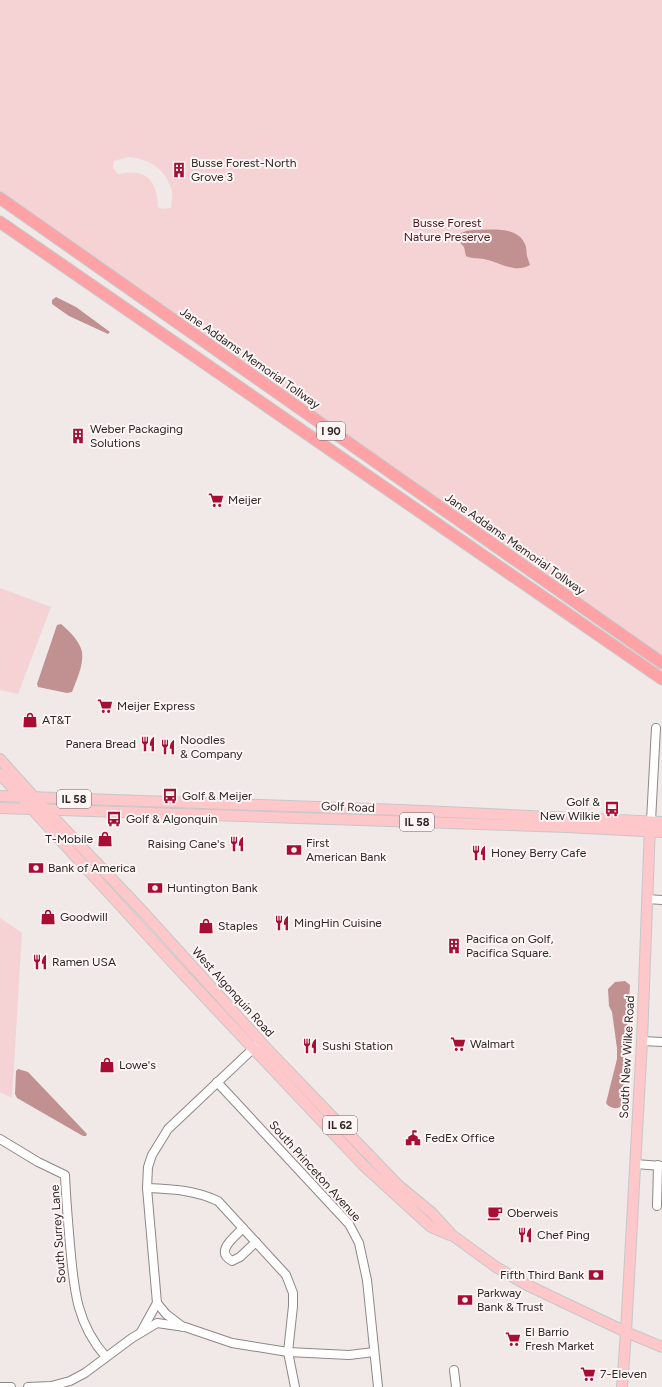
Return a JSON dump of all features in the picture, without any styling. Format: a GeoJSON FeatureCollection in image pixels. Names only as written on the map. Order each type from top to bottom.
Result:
{"type":"FeatureCollection","features":[{"type":"Feature","properties":{"kind":"highway","name":"Jane Addams Memorial Tollway"},"geometry":{"type":"LineString","coordinates":[[0,198],[662,663]]}},
{"type":"Feature","properties":{"kind":"highway","name":"I 90"},"geometry":{"type":"LineString","coordinates":[[0,222],[662,679]]}},
{"type":"Feature","properties":{"kind":"main road","name":"West Algonquin Road"},"geometry":{"type":"LineString","coordinates":[[0,759],[46,810],[146,915],[257,1045],[363,1165],[431,1227],[452,1236],[496,1267],[527,1285],[626,1332],[662,1347]]}},
{"type":"Feature","properties":{"kind":"main road","name":"West Algonquin Road"},"geometry":{"type":"LineString","coordinates":[[0,774],[178,969],[257,1045]]}},
{"type":"Feature","properties":{"kind":"main road","name":"IL 58"},"geometry":{"type":"LineString","coordinates":[[0,796],[35,798]]}},
{"type":"Feature","properties":{"kind":"main road","name":"Golf Road"},"geometry":{"type":"LineString","coordinates":[[35,798],[407,811],[662,822]]}},
{"type":"Feature","properties":{"kind":"main road","name":"IL 58"},"geometry":{"type":"LineString","coordinates":[[0,808],[32,810]]}},
{"type":"Feature","properties":{"kind":"main road","name":"Golf Road"},"geometry":{"type":"LineString","coordinates":[[32,810],[567,827],[662,832]]}},
{"type":"Feature","properties":{"kind":"main road","name":"South New Wilke Road"},"geometry":{"type":"LineString","coordinates":[[622,1387],[642,1041],[651,821]]}},
{"type":"Feature","properties":{"kind":"street","name":"South New Wilke Road"},"geometry":{"type":"LineString","coordinates":[[651,821],[656,728]]}},
{"type":"Feature","properties":{"kind":"street"},"geometry":{"type":"LineString","coordinates":[[648,899],[662,900]]}},
{"type":"Feature","properties":{"kind":"street"},"geometry":{"type":"LineString","coordinates":[[642,1041],[662,1042]]}},
{"type":"Feature","properties":{"kind":"street"},"geometry":{"type":"LineString","coordinates":[[184,1327],[166,1314],[157,1303],[147,1188],[148,1167],[152,1155],[168,1129],[257,1045]]}},
{"type":"Feature","properties":{"kind":"street","name":"South Princeton Avenue"},"geometry":{"type":"LineString","coordinates":[[217,1082],[349,1224],[359,1243],[367,1280],[378,1387]]}},
{"type":"Feature","properties":{"kind":"street","name":"South Surrey Lane"},"geometry":{"type":"LineString","coordinates":[[0,1139],[38,1162],[65,1174],[74,1289],[86,1330],[106,1357]]}},
{"type":"Feature","properties":{"kind":"street"},"geometry":{"type":"LineString","coordinates":[[635,1164],[660,1166],[657,1206]]}},
{"type":"Feature","properties":{"kind":"street"},"geometry":{"type":"LineString","coordinates":[[147,1188],[183,1190],[204,1194],[218,1201],[286,1275],[293,1293],[288,1352],[295,1387]]}},
{"type":"Feature","properties":{"kind":"street"},"geometry":{"type":"LineString","coordinates":[[243,1228],[225,1247],[224,1253],[227,1258],[232,1261],[240,1257],[256,1242]]}},
{"type":"Feature","properties":{"kind":"street"},"geometry":{"type":"LineString","coordinates":[[140,1333],[157,1303]]}},
{"type":"Feature","properties":{"kind":"street"},"geometry":{"type":"LineString","coordinates":[[28,1387],[51,1386],[70,1381],[85,1373],[140,1333],[157,1323],[184,1327],[232,1343],[288,1352],[349,1354],[374,1352]]}},
{"type":"Feature","properties":{"kind":"street"},"geometry":{"type":"LineString","coordinates":[[454,1370],[456,1387]]}},
{"type":"Feature","properties":{"kind":"street"},"geometry":{"type":"LineString","coordinates":[[0,1387],[11,1387]]}},
{"type":"Feature","properties":{"kind":"green space","name":"Busse Forest Nature Preserve"},"geometry":{"type":"Polygon","coordinates":[[[0,0],[662,0],[662,663],[0,197],[0,0]],[[128,157],[114,161],[113,168],[118,174],[143,174],[152,183],[155,189],[158,207],[162,209],[171,208],[172,192],[170,185],[162,172],[150,163],[128,157]]]}},
{"type":"Feature","properties":{"kind":"green space"},"geometry":{"type":"Polygon","coordinates":[[[0,588],[51,607],[18,694],[0,690],[0,588]]]}},
{"type":"Feature","properties":{"kind":"green space"},"geometry":{"type":"Polygon","coordinates":[[[0,918],[22,933],[12,1098],[0,1092],[0,918]]]}},
{"type":"Feature","properties":{"kind":"shaded area"},"geometry":{"type":"Polygon","coordinates":[[[494,229],[509,231],[516,234],[525,244],[530,265],[513,268],[490,260],[470,258],[466,256],[464,247],[457,239],[457,235],[473,230],[494,229]]]}},
{"type":"Feature","properties":{"kind":"shaded area"},"geometry":{"type":"Polygon","coordinates":[[[56,297],[76,307],[110,332],[108,334],[69,316],[52,304],[52,300],[56,297]]]}},
{"type":"Feature","properties":{"kind":"shaded area"},"geometry":{"type":"Polygon","coordinates":[[[61,624],[77,640],[82,652],[81,667],[72,692],[67,693],[38,687],[37,684],[57,625],[61,624]]]}},
{"type":"Feature","properties":{"kind":"shaded area"},"geometry":{"type":"Polygon","coordinates":[[[625,981],[630,985],[622,1106],[613,1108],[606,1103],[617,1059],[617,1048],[612,1012],[609,1006],[608,989],[615,982],[625,981]]]}},
{"type":"Feature","properties":{"kind":"shaded area"},"geometry":{"type":"Polygon","coordinates":[[[18,1069],[28,1072],[87,1134],[86,1136],[83,1136],[17,1098],[15,1094],[16,1071],[18,1069]]]}},
{"type":"Feature","properties":{"kind":"place","name":"Busse Forest-North Grove 3"},"geometry":{"type":"Point","coordinates":[179,170]}},
{"type":"Feature","properties":{"kind":"place","name":"Weber Packaging Solutions"},"geometry":{"type":"Point","coordinates":[78,436]}},
{"type":"Feature","properties":{"kind":"place","name":"Meijer"},"geometry":{"type":"Point","coordinates":[216,500]}},
{"type":"Feature","properties":{"kind":"place","name":"Meijer Express"},"geometry":{"type":"Point","coordinates":[105,706]}},
{"type":"Feature","properties":{"kind":"place","name":"AT&T"},"geometry":{"type":"Point","coordinates":[30,720]}},
{"type":"Feature","properties":{"kind":"place","name":"Panera Bread"},"geometry":{"type":"Point","coordinates":[148,744]}},
{"type":"Feature","properties":{"kind":"place","name":"Noodles & Company"},"geometry":{"type":"Point","coordinates":[168,747]}},
{"type":"Feature","properties":{"kind":"place","name":"Golf & Meijer"},"geometry":{"type":"Point","coordinates":[170,796]}},
{"type":"Feature","properties":{"kind":"place","name":"Golf & New Wilkie"},"geometry":{"type":"Point","coordinates":[612,809]}},
{"type":"Feature","properties":{"kind":"place","name":"Golf & Algonquin"},"geometry":{"type":"Point","coordinates":[114,819]}},
{"type":"Feature","properties":{"kind":"place","name":"T-Mobile"},"geometry":{"type":"Point","coordinates":[105,839]}},
{"type":"Feature","properties":{"kind":"place","name":"Raising Cane's"},"geometry":{"type":"Point","coordinates":[237,844]}},
{"type":"Feature","properties":{"kind":"place","name":"First American Bank"},"geometry":{"type":"Point","coordinates":[294,850]}},
{"type":"Feature","properties":{"kind":"place","name":"Honey Berry Cafe"},"geometry":{"type":"Point","coordinates":[479,853]}},
{"type":"Feature","properties":{"kind":"place","name":"Bank of America"},"geometry":{"type":"Point","coordinates":[36,868]}},
{"type":"Feature","properties":{"kind":"place","name":"Huntington Bank"},"geometry":{"type":"Point","coordinates":[155,888]}},
{"type":"Feature","properties":{"kind":"place","name":"Goodwill"},"geometry":{"type":"Point","coordinates":[48,917]}},
{"type":"Feature","properties":{"kind":"place","name":"MingHin Cuisine"},"geometry":{"type":"Point","coordinates":[282,923]}},
{"type":"Feature","properties":{"kind":"place","name":"Staples"},"geometry":{"type":"Point","coordinates":[206,926]}},
{"type":"Feature","properties":{"kind":"place","name":"Pacifica on Golf, Pacifica Square."},"geometry":{"type":"Point","coordinates":[454,946]}},
{"type":"Feature","properties":{"kind":"place","name":"Ramen USA"},"geometry":{"type":"Point","coordinates":[40,962]}},
{"type":"Feature","properties":{"kind":"place","name":"Walmart"},"geometry":{"type":"Point","coordinates":[458,1044]}},
{"type":"Feature","properties":{"kind":"place","name":"Sushi Station"},"geometry":{"type":"Point","coordinates":[310,1046]}},
{"type":"Feature","properties":{"kind":"place","name":"Lowe's"},"geometry":{"type":"Point","coordinates":[107,1065]}},
{"type":"Feature","properties":{"kind":"place","name":"FedEx Office"},"geometry":{"type":"Point","coordinates":[413,1138]}},
{"type":"Feature","properties":{"kind":"place","name":"Oberweis"},"geometry":{"type":"Point","coordinates":[495,1213]}},
{"type":"Feature","properties":{"kind":"place","name":"Chef Ping"},"geometry":{"type":"Point","coordinates":[525,1235]}},
{"type":"Feature","properties":{"kind":"place","name":"Fifth Third Bank"},"geometry":{"type":"Point","coordinates":[596,1275]}},
{"type":"Feature","properties":{"kind":"place","name":"Parkway Bank & Trust"},"geometry":{"type":"Point","coordinates":[465,1300]}},
{"type":"Feature","properties":{"kind":"place","name":"El Barrio Fresh Market"},"geometry":{"type":"Point","coordinates":[513,1339]}},
{"type":"Feature","properties":{"kind":"place","name":"7-Eleven"},"geometry":{"type":"Point","coordinates":[588,1374]}}]}
